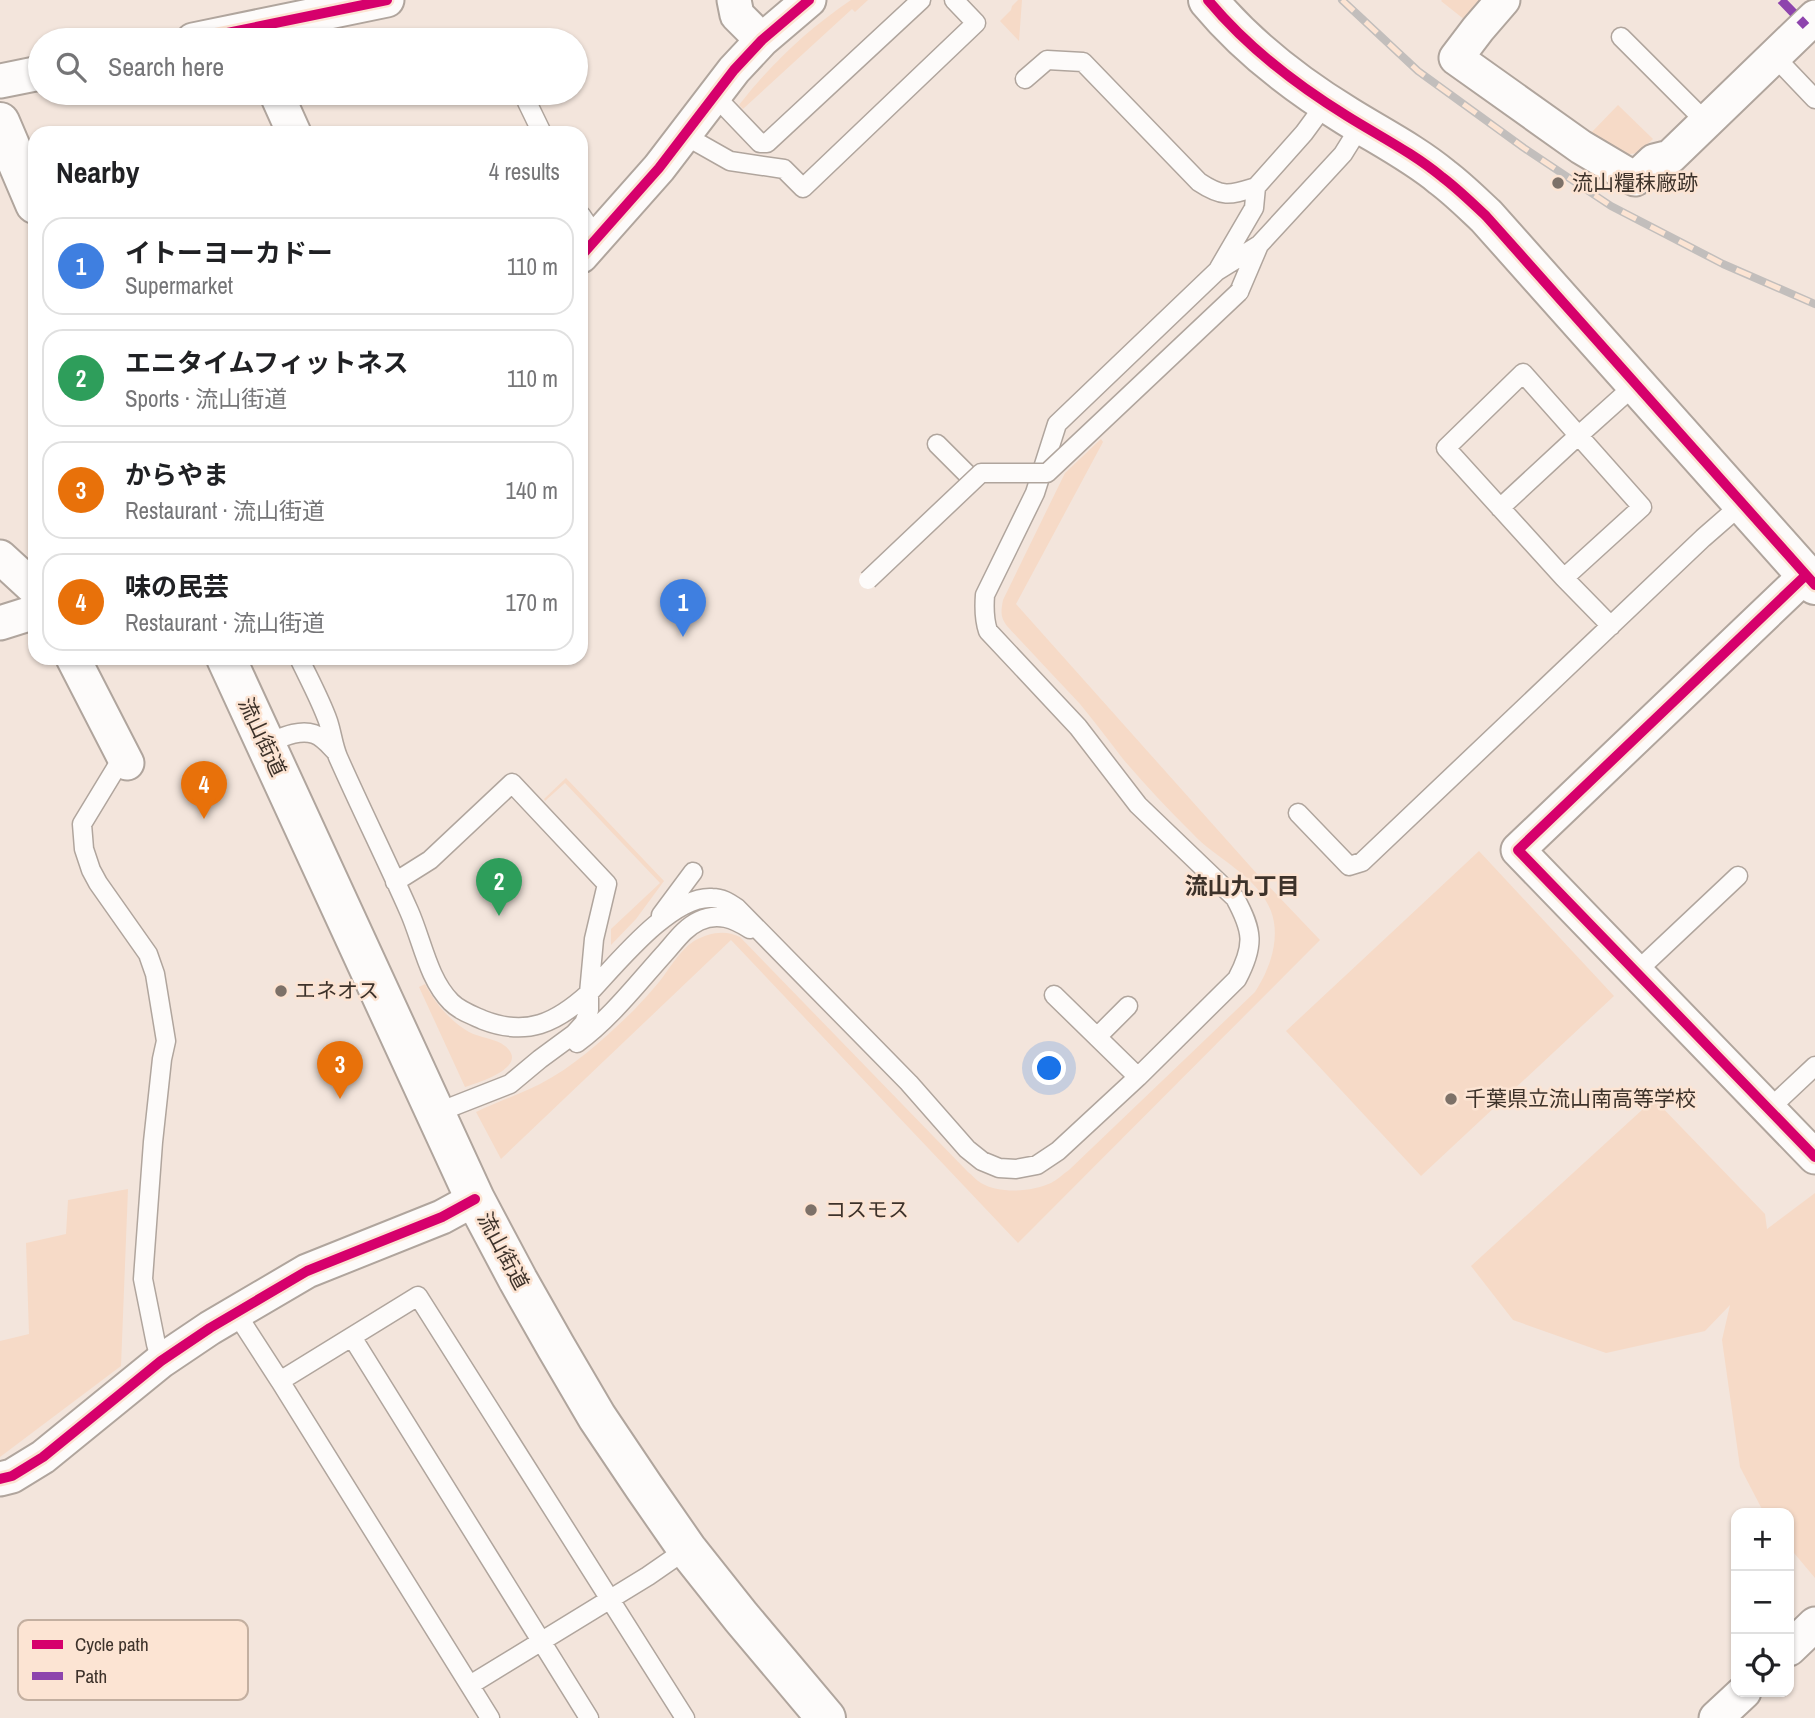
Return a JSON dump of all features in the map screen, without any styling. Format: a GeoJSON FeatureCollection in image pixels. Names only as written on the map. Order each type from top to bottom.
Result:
{"type":"FeatureCollection","features":[{"type":"Feature","properties":{"kind":"main road"},"geometry":{"type":"LineString","coordinates":[[1208,0],[1268,62],[1326,103],[1442,176],[1486,216],[1811,580]]}},
{"type":"Feature","properties":{"kind":"main road"},"geometry":{"type":"LineString","coordinates":[[0,122],[28,188]]}},
{"type":"Feature","properties":{"kind":"main road","name":"流山街道"},"geometry":{"type":"LineString","coordinates":[[229,665],[475,1199],[518,1280],[597,1417],[687,1549],[826,1718]]}},
{"type":"Feature","properties":{"kind":"street"},"geometry":{"type":"LineString","coordinates":[[276,28],[387,0]]}},
{"type":"Feature","properties":{"kind":"street"},"geometry":{"type":"LineString","coordinates":[[734,0],[737,15],[762,40]]}},
{"type":"Feature","properties":{"kind":"street"},"geometry":{"type":"LineString","coordinates":[[588,234],[659,168],[714,95],[762,40],[809,0]]}},
{"type":"Feature","properties":{"kind":"street"},"geometry":{"type":"LineString","coordinates":[[1503,0],[1456,58],[1581,147],[1635,179],[1654,161],[1670,157],[1815,17]]}},
{"type":"Feature","properties":{"kind":"street"},"geometry":{"type":"LineString","coordinates":[[0,81],[28,75]]}},
{"type":"Feature","properties":{"kind":"street"},"geometry":{"type":"LineString","coordinates":[[282,105],[292,126]]}},
{"type":"Feature","properties":{"kind":"street"},"geometry":{"type":"LineString","coordinates":[[0,557],[28,583]]}},
{"type":"Feature","properties":{"kind":"street"},"geometry":{"type":"LineString","coordinates":[[1811,580],[1518,849],[1815,1157]]}},
{"type":"Feature","properties":{"kind":"street"},"geometry":{"type":"LineString","coordinates":[[0,623],[28,614]]}},
{"type":"Feature","properties":{"kind":"street"},"geometry":{"type":"LineString","coordinates":[[77,665],[127,763]]}},
{"type":"Feature","properties":{"kind":"street"},"geometry":{"type":"LineString","coordinates":[[0,1479],[12,1476],[43,1457],[162,1361],[307,1271],[442,1217],[475,1199]]}},
{"type":"Feature","properties":{"kind":"street"},"geometry":{"type":"LineString","coordinates":[[1794,1644],[1815,1624]]}},
{"type":"Feature","properties":{"kind":"street"},"geometry":{"type":"LineString","coordinates":[[1716,1718],[1739,1697]]}},
{"type":"Feature","properties":{"kind":"lane"},"geometry":{"type":"LineString","coordinates":[[714,95],[760,142],[767,143],[921,0]]}},
{"type":"Feature","properties":{"kind":"lane"},"geometry":{"type":"LineString","coordinates":[[684,135],[730,161],[784,169],[803,188],[976,23],[954,0]]}},
{"type":"Feature","properties":{"kind":"lane"},"geometry":{"type":"LineString","coordinates":[[1621,37],[1706,122]]}},
{"type":"Feature","properties":{"kind":"lane"},"geometry":{"type":"LineString","coordinates":[[1774,57],[1815,99]]}},
{"type":"Feature","properties":{"kind":"lane"},"geometry":{"type":"LineString","coordinates":[[1025,79],[1047,60],[1083,62],[1199,182],[1213,192],[1222,194],[1256,187],[1304,133],[1326,103]]}},
{"type":"Feature","properties":{"kind":"lane"},"geometry":{"type":"LineString","coordinates":[[528,105],[539,126]]}},
{"type":"Feature","properties":{"kind":"lane"},"geometry":{"type":"LineString","coordinates":[[650,929],[691,901],[709,897],[725,900],[737,908],[909,1083],[967,1149],[982,1161],[999,1168],[1016,1169],[1037,1165],[1058,1151],[1237,979],[1247,960],[1251,939],[1245,917],[1235,898],[1138,805],[1078,727],[988,631],[984,621],[985,595],[1034,493],[1058,424],[1217,271],[1259,245],[1343,153],[1362,125]]}},
{"type":"Feature","properties":{"kind":"lane"},"geometry":{"type":"LineString","coordinates":[[1217,271],[1254,208],[1256,187]]}},
{"type":"Feature","properties":{"kind":"lane"},"geometry":{"type":"LineString","coordinates":[[868,580],[981,473],[1047,472],[1239,292],[1259,245]]}},
{"type":"Feature","properties":{"kind":"lane"},"geometry":{"type":"LineString","coordinates":[[1564,578],[1642,507],[1523,373],[1446,448],[1564,578],[1611,626]]}},
{"type":"Feature","properties":{"kind":"lane"},"geometry":{"type":"LineString","coordinates":[[1500,508],[1636,384]]}},
{"type":"Feature","properties":{"kind":"lane"},"geometry":{"type":"LineString","coordinates":[[937,444],[973,480]]}},
{"type":"Feature","properties":{"kind":"lane"},"geometry":{"type":"LineString","coordinates":[[1298,813],[1349,866],[1362,862],[1742,504]]}},
{"type":"Feature","properties":{"kind":"lane"},"geometry":{"type":"LineString","coordinates":[[302,665],[328,720],[336,752],[411,914],[438,985],[451,1003],[465,1013],[506,1027],[527,1027],[558,1018],[589,993],[650,929],[693,872]]}},
{"type":"Feature","properties":{"kind":"lane"},"geometry":{"type":"LineString","coordinates":[[265,744],[297,732],[314,734],[336,752]]}},
{"type":"Feature","properties":{"kind":"lane"},"geometry":{"type":"LineString","coordinates":[[127,763],[116,768],[82,824],[84,849],[98,883],[148,954],[155,974],[166,1041],[153,1142],[144,1279],[156,1344],[162,1361]]}},
{"type":"Feature","properties":{"kind":"lane"},"geometry":{"type":"LineString","coordinates":[[396,881],[430,860],[512,783],[607,884],[594,939],[589,1010],[584,1023],[574,1034],[510,1084]]}},
{"type":"Feature","properties":{"kind":"lane"},"geometry":{"type":"LineString","coordinates":[[1636,972],[1738,876]]}},
{"type":"Feature","properties":{"kind":"lane"},"geometry":{"type":"LineString","coordinates":[[436,1113],[510,1084],[589,1035],[683,932],[700,920],[718,916],[733,919],[765,938]]}},
{"type":"Feature","properties":{"kind":"lane"},"geometry":{"type":"LineString","coordinates":[[1054,995],[1138,1077]]}},
{"type":"Feature","properties":{"kind":"lane"},"geometry":{"type":"LineString","coordinates":[[1097,1037],[1128,1006]]}},
{"type":"Feature","properties":{"kind":"lane"},"geometry":{"type":"LineString","coordinates":[[1769,1110],[1815,1066]]}},
{"type":"Feature","properties":{"kind":"lane"},"geometry":{"type":"LineString","coordinates":[[280,1381],[418,1296],[685,1718]]}},
{"type":"Feature","properties":{"kind":"lane"},"geometry":{"type":"LineString","coordinates":[[236,1313],[491,1718]]}},
{"type":"Feature","properties":{"kind":"lane"},"geometry":{"type":"LineString","coordinates":[[352,1337],[589,1718]]}},
{"type":"Feature","properties":{"kind":"lane"},"geometry":{"type":"LineString","coordinates":[[470,1685],[648,1576],[687,1549]]}},
{"type":"Feature","properties":{"kind":"shaded area"},"geometry":{"type":"Polygon","coordinates":[[[851,0],[868,0],[855,12],[852,9],[743,109],[739,105],[791,48],[851,0]]]}},
{"type":"Feature","properties":{"kind":"shaded area"},"geometry":{"type":"Polygon","coordinates":[[[1018,0],[1022,0],[1019,41],[1000,21],[1018,0]]]}},
{"type":"Feature","properties":{"kind":"shaded area"},"geometry":{"type":"Polygon","coordinates":[[[1442,0],[1483,0],[1465,20],[1442,0]]]}},
{"type":"Feature","properties":{"kind":"shaded area"},"geometry":{"type":"Polygon","coordinates":[[[1618,105],[1653,139],[1638,153],[1623,155],[1589,135],[1618,105]]]}},
{"type":"Feature","properties":{"kind":"shaded area"},"geometry":{"type":"Polygon","coordinates":[[[1101,439],[1103,442],[1016,604],[1258,875],[1320,940],[1018,1243],[731,940],[501,1159],[476,1112],[540,1084],[578,1060],[634,1010],[684,950],[694,941],[711,934],[728,933],[740,937],[968,1172],[989,1187],[1006,1190],[1043,1186],[1069,1170],[1255,992],[1269,963],[1274,942],[1274,921],[1265,898],[1246,878],[1202,843],[1157,797],[1080,704],[1007,626],[1002,617],[1003,600],[1065,473],[1101,439]]]}},
{"type":"Feature","properties":{"kind":"shaded area"},"geometry":{"type":"Polygon","coordinates":[[[566,778],[664,881],[636,919],[611,945],[611,929],[660,883],[565,783],[545,801],[566,778]]]}},
{"type":"Feature","properties":{"kind":"shaded area"},"geometry":{"type":"Polygon","coordinates":[[[1479,851],[1614,996],[1421,1176],[1286,1031],[1479,851]]]}},
{"type":"Feature","properties":{"kind":"shaded area"},"geometry":{"type":"Polygon","coordinates":[[[425,984],[438,1005],[456,1023],[469,1032],[505,1046],[511,1054],[507,1067],[490,1078],[465,1087],[419,987],[425,984]]]}},
{"type":"Feature","properties":{"kind":"shaded area"},"geometry":{"type":"Polygon","coordinates":[[[1654,1099],[1765,1214],[1767,1229],[1815,1193],[1815,1578],[1794,1553],[1794,1508],[1761,1508],[1740,1467],[1722,1340],[1730,1305],[1705,1331],[1606,1353],[1513,1320],[1471,1266],[1654,1099]]]}},
{"type":"Feature","properties":{"kind":"shaded area"},"geometry":{"type":"Polygon","coordinates":[[[128,1189],[121,1366],[0,1457],[0,1341],[29,1334],[26,1243],[66,1234],[68,1200],[128,1189]]]}},
{"type":"Feature","properties":{"kind":"railway"},"geometry":{"type":"LineString","coordinates":[[1342,0],[1418,71],[1524,148],[1611,206],[1723,264],[1815,304]]}},
{"type":"Feature","properties":{"kind":"marked path"},"geometry":{"type":"LineString","coordinates":[[1781,0],[1806,26]]}},
{"type":"Feature","properties":{"kind":"cycle path"},"geometry":{"type":"LineString","coordinates":[[251,28],[387,0]]}},
{"type":"Feature","properties":{"kind":"cycle path"},"geometry":{"type":"LineString","coordinates":[[588,248],[659,168],[734,70],[762,40],[809,0]]}},
{"type":"Feature","properties":{"kind":"cycle path"},"geometry":{"type":"LineString","coordinates":[[1208,0],[1255,49],[1290,78],[1419,160],[1454,186],[1486,216],[1815,585]]}},
{"type":"Feature","properties":{"kind":"cycle path"},"geometry":{"type":"LineString","coordinates":[[1806,575],[1518,850],[1815,1157]]}},
{"type":"Feature","properties":{"kind":"cycle path"},"geometry":{"type":"LineString","coordinates":[[0,1479],[12,1476],[43,1457],[161,1361],[210,1328],[307,1271],[442,1217],[475,1199]]}},
{"type":"Feature","properties":{"kind":"place","name":"流山糧秣廠跡"},"geometry":{"type":"Point","coordinates":[1558,183]}},
{"type":"Feature","properties":{"kind":"place","name":"イトーヨーカドー"},"geometry":{"type":"Point","coordinates":[683,637]}},
{"type":"Feature","properties":{"kind":"place","name":"味の民芸"},"geometry":{"type":"Point","coordinates":[204,819]}},
{"type":"Feature","properties":{"kind":"place","name":"エニタイムフィットネス"},"geometry":{"type":"Point","coordinates":[499,916]}},
{"type":"Feature","properties":{"kind":"place","name":"エネオス"},"geometry":{"type":"Point","coordinates":[281,991]}},
{"type":"Feature","properties":{"kind":"place","name":"からやま"},"geometry":{"type":"Point","coordinates":[340,1099]}},
{"type":"Feature","properties":{"kind":"place","name":"千葉県立流山南高等学校"},"geometry":{"type":"Point","coordinates":[1451,1099]}},
{"type":"Feature","properties":{"kind":"place","name":"コスモス"},"geometry":{"type":"Point","coordinates":[811,1210]}},
{"type":"Feature","properties":{"kind":"district","name":"流山九丁目"},"geometry":{"type":"Point","coordinates":[1242,886]}}]}
